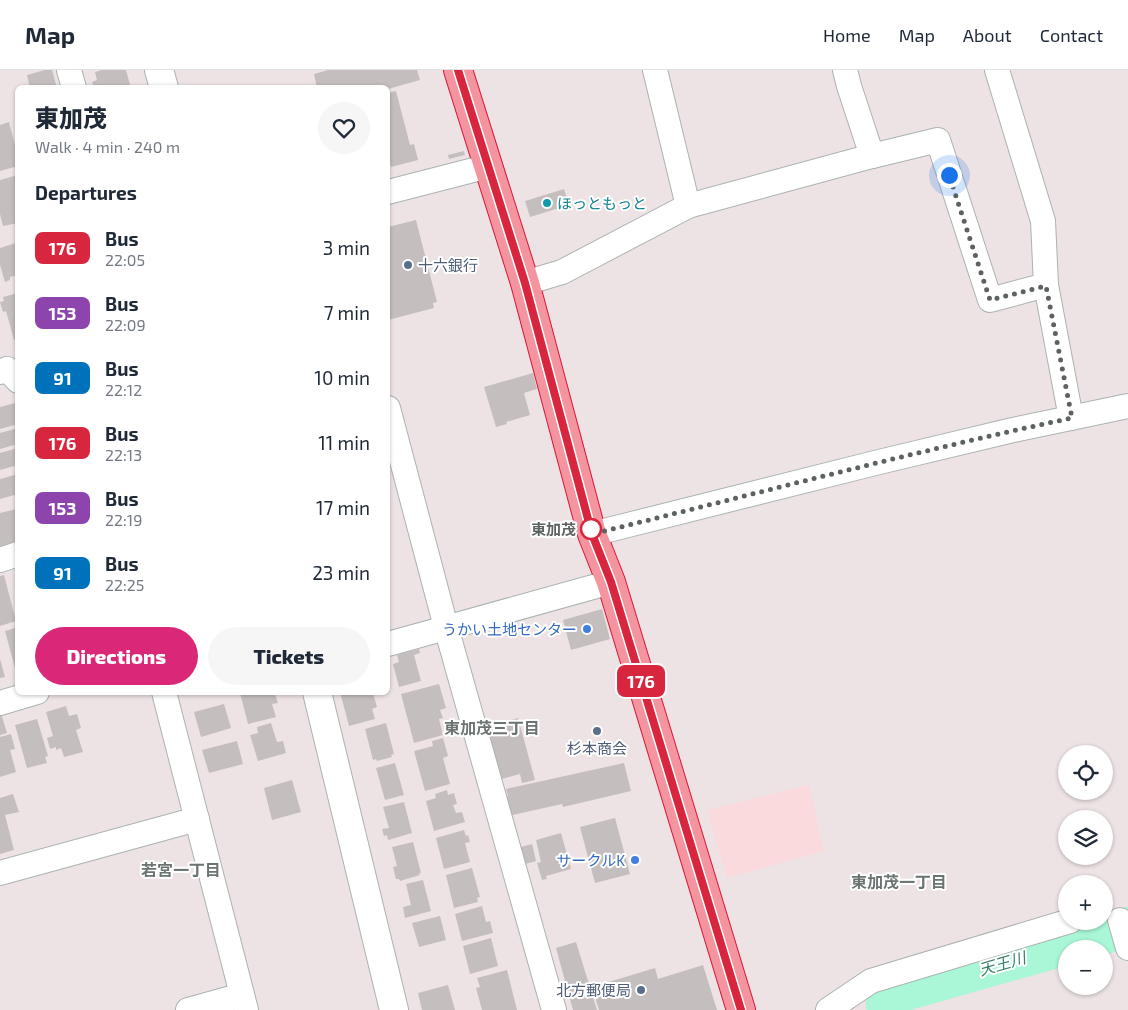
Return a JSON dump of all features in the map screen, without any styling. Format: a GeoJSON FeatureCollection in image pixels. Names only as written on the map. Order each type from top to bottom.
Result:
{"type":"FeatureCollection","features":[{"type":"Feature","properties":{"kind":"highway"},"geometry":{"type":"LineString","coordinates":[[458,70],[525,283],[592,534],[611,582],[741,1010]]}},
{"type":"Feature","properties":{"kind":"street"},"geometry":{"type":"LineString","coordinates":[[69,70],[73,85]]}},
{"type":"Feature","properties":{"kind":"street"},"geometry":{"type":"LineString","coordinates":[[159,70],[163,85]]}},
{"type":"Feature","properties":{"kind":"street"},"geometry":{"type":"LineString","coordinates":[[655,70],[688,206]]}},
{"type":"Feature","properties":{"kind":"street"},"geometry":{"type":"LineString","coordinates":[[845,70],[872,156]]}},
{"type":"Feature","properties":{"kind":"street"},"geometry":{"type":"LineString","coordinates":[[997,70],[1043,221],[1046,286],[1072,418]]}},
{"type":"Feature","properties":{"kind":"street"},"geometry":{"type":"LineString","coordinates":[[525,283],[562,272],[688,206],[938,140],[990,300],[1046,286]]}},
{"type":"Feature","properties":{"kind":"street"},"geometry":{"type":"LineString","coordinates":[[390,191],[489,166]]}},
{"type":"Feature","properties":{"kind":"street"},"geometry":{"type":"LineString","coordinates":[[0,372],[8,369],[15,377]]}},
{"type":"Feature","properties":{"kind":"street"},"geometry":{"type":"LineString","coordinates":[[592,534],[1013,430],[1128,406]]}},
{"type":"Feature","properties":{"kind":"street"},"geometry":{"type":"LineString","coordinates":[[390,416],[446,627],[554,1010]]}},
{"type":"Feature","properties":{"kind":"street"},"geometry":{"type":"LineString","coordinates":[[0,560],[15,555]]}},
{"type":"Feature","properties":{"kind":"street"},"geometry":{"type":"LineString","coordinates":[[390,643],[611,582]]}},
{"type":"Feature","properties":{"kind":"street"},"geometry":{"type":"LineString","coordinates":[[0,703],[26,695]]}},
{"type":"Feature","properties":{"kind":"street"},"geometry":{"type":"LineString","coordinates":[[165,695],[244,1003],[188,1010]]}},
{"type":"Feature","properties":{"kind":"street"},"geometry":{"type":"LineString","coordinates":[[318,695],[394,1010]]}},
{"type":"Feature","properties":{"kind":"street"},"geometry":{"type":"LineString","coordinates":[[0,873],[197,819]]}},
{"type":"Feature","properties":{"kind":"street"},"geometry":{"type":"LineString","coordinates":[[1117,919],[1128,948]]}},
{"type":"Feature","properties":{"kind":"street"},"geometry":{"type":"LineString","coordinates":[[828,1010],[871,981],[1058,925]]}},
{"type":"Feature","properties":{"kind":"shaded area"},"geometry":{"type":"Polygon","coordinates":[[[809,785],[824,851],[727,878],[707,810],[809,785]]]}},
{"type":"Feature","properties":{"kind":"building"},"geometry":{"type":"Polygon","coordinates":[[[52,70],[56,85],[29,85],[27,75],[52,70]]]}},
{"type":"Feature","properties":{"kind":"building"},"geometry":{"type":"Polygon","coordinates":[[[102,70],[126,70],[130,85],[93,85],[92,82],[97,80],[95,72],[102,70]]]}},
{"type":"Feature","properties":{"kind":"building"},"geometry":{"type":"Polygon","coordinates":[[[328,70],[417,70],[420,80],[390,88],[390,85],[316,85],[314,74],[328,70]]]}},
{"type":"Feature","properties":{"kind":"building"},"geometry":{"type":"Polygon","coordinates":[[[396,91],[410,145],[414,144],[418,160],[391,167],[390,163],[390,92],[396,91]]]}},
{"type":"Feature","properties":{"kind":"building"},"geometry":{"type":"Polygon","coordinates":[[[9,122],[15,145],[15,167],[0,171],[0,125],[9,122]]]}},
{"type":"Feature","properties":{"kind":"building"},"geometry":{"type":"Polygon","coordinates":[[[464,151],[465,155],[449,159],[448,155],[464,151]]]}},
{"type":"Feature","properties":{"kind":"building"},"geometry":{"type":"Polygon","coordinates":[[[15,176],[15,224],[3,226],[0,214],[0,180],[15,176]]]}},
{"type":"Feature","properties":{"kind":"building","name":"ほっともっと"},"geometry":{"type":"Polygon","coordinates":[[[564,189],[569,205],[530,217],[525,201],[564,189]]]}},
{"type":"Feature","properties":{"kind":"building","name":"十六銀行"},"geometry":{"type":"Polygon","coordinates":[[[416,220],[437,302],[433,303],[434,308],[390,319],[390,226],[416,220]]]}},
{"type":"Feature","properties":{"kind":"building"},"geometry":{"type":"Polygon","coordinates":[[[15,243],[15,276],[10,277],[10,280],[5,282],[0,265],[0,248],[15,243]]]}},
{"type":"Feature","properties":{"kind":"building"},"geometry":{"type":"Polygon","coordinates":[[[15,294],[15,340],[6,311],[3,312],[0,302],[4,301],[3,297],[15,294]]]}},
{"type":"Feature","properties":{"kind":"building"},"geometry":{"type":"Polygon","coordinates":[[[533,373],[537,389],[524,393],[530,415],[496,427],[484,387],[533,373]]]}},
{"type":"Feature","properties":{"kind":"building"},"geometry":{"type":"Polygon","coordinates":[[[15,403],[15,425],[0,429],[0,407],[15,403]]]}},
{"type":"Feature","properties":{"kind":"building"},"geometry":{"type":"Polygon","coordinates":[[[15,429],[15,445],[0,449],[0,433],[15,429]]]}},
{"type":"Feature","properties":{"kind":"building"},"geometry":{"type":"Polygon","coordinates":[[[15,449],[15,466],[0,470],[0,453],[15,449]]]}},
{"type":"Feature","properties":{"kind":"building"},"geometry":{"type":"Polygon","coordinates":[[[15,475],[15,495],[0,499],[0,479],[15,475]]]}},
{"type":"Feature","properties":{"kind":"building"},"geometry":{"type":"Polygon","coordinates":[[[15,509],[15,543],[0,547],[0,513],[15,509]]]}},
{"type":"Feature","properties":{"kind":"building"},"geometry":{"type":"Polygon","coordinates":[[[4,575],[15,621],[0,626],[0,576],[4,575]]]}},
{"type":"Feature","properties":{"kind":"building","name":"うかい土地センター"},"geometry":{"type":"Polygon","coordinates":[[[602,609],[610,639],[571,650],[563,620],[602,609]]]}},
{"type":"Feature","properties":{"kind":"building"},"geometry":{"type":"Polygon","coordinates":[[[15,628],[15,668],[5,631],[15,628]]]}},
{"type":"Feature","properties":{"kind":"building"},"geometry":{"type":"Polygon","coordinates":[[[419,649],[420,653],[414,655],[421,681],[399,687],[393,664],[399,662],[397,655],[419,649]]]}},
{"type":"Feature","properties":{"kind":"building"},"geometry":{"type":"Polygon","coordinates":[[[0,659],[5,677],[0,678],[0,659]]]}},
{"type":"Feature","properties":{"kind":"building"},"geometry":{"type":"Polygon","coordinates":[[[439,684],[446,708],[440,710],[443,718],[439,719],[443,735],[414,743],[401,694],[439,684]]]}},
{"type":"Feature","properties":{"kind":"building"},"geometry":{"type":"Polygon","coordinates":[[[241,695],[275,695],[278,703],[272,704],[276,717],[248,724],[241,695]]]}},
{"type":"Feature","properties":{"kind":"building"},"geometry":{"type":"Polygon","coordinates":[[[341,695],[374,695],[377,707],[372,709],[375,719],[349,726],[341,695]]]}},
{"type":"Feature","properties":{"kind":"building"},"geometry":{"type":"Polygon","coordinates":[[[224,704],[231,728],[201,737],[194,712],[224,704]]]}},
{"type":"Feature","properties":{"kind":"building"},"geometry":{"type":"Polygon","coordinates":[[[66,706],[69,716],[77,714],[81,728],[76,730],[83,752],[64,757],[61,748],[56,750],[56,747],[50,749],[47,738],[53,736],[46,712],[66,706]]]}},
{"type":"Feature","properties":{"kind":"building"},"geometry":{"type":"Polygon","coordinates":[[[0,710],[7,733],[0,735],[0,710]]]}},
{"type":"Feature","properties":{"kind":"building"},"geometry":{"type":"Polygon","coordinates":[[[518,718],[535,780],[522,783],[520,774],[501,779],[487,726],[518,718]]]}},
{"type":"Feature","properties":{"kind":"building"},"geometry":{"type":"Polygon","coordinates":[[[37,719],[48,756],[45,757],[47,763],[27,768],[15,725],[37,719]]]}},
{"type":"Feature","properties":{"kind":"building"},"geometry":{"type":"Polygon","coordinates":[[[271,723],[277,742],[283,741],[286,753],[258,761],[250,735],[258,733],[257,727],[271,723]]]}},
{"type":"Feature","properties":{"kind":"building"},"geometry":{"type":"Polygon","coordinates":[[[386,723],[394,754],[391,755],[392,757],[377,761],[376,759],[373,760],[365,729],[386,723]]]}},
{"type":"Feature","properties":{"kind":"building"},"geometry":{"type":"Polygon","coordinates":[[[11,734],[15,749],[10,750],[16,772],[0,777],[0,737],[11,734]]]}},
{"type":"Feature","properties":{"kind":"building"},"geometry":{"type":"Polygon","coordinates":[[[443,738],[448,756],[443,758],[450,784],[425,791],[414,751],[433,746],[432,741],[443,738]]]}},
{"type":"Feature","properties":{"kind":"building"},"geometry":{"type":"Polygon","coordinates":[[[237,741],[243,764],[209,773],[202,750],[237,741]]]}},
{"type":"Feature","properties":{"kind":"building"},"geometry":{"type":"Polygon","coordinates":[[[395,763],[404,795],[385,800],[376,768],[395,763]]]}},
{"type":"Feature","properties":{"kind":"building"},"geometry":{"type":"Polygon","coordinates":[[[624,763],[631,791],[563,807],[562,804],[508,816],[504,797],[508,796],[506,789],[624,763]]]}},
{"type":"Feature","properties":{"kind":"building"},"geometry":{"type":"Polygon","coordinates":[[[292,780],[301,812],[272,820],[264,788],[292,780]]]}},
{"type":"Feature","properties":{"kind":"building"},"geometry":{"type":"Polygon","coordinates":[[[447,790],[448,795],[454,793],[457,804],[453,805],[456,813],[462,812],[465,822],[434,831],[426,801],[436,798],[435,794],[447,790]]]}},
{"type":"Feature","properties":{"kind":"building"},"geometry":{"type":"Polygon","coordinates":[[[13,794],[19,812],[5,815],[14,850],[0,854],[0,798],[13,794]]]}},
{"type":"Feature","properties":{"kind":"building"},"geometry":{"type":"Polygon","coordinates":[[[404,802],[412,833],[388,840],[387,835],[384,836],[382,829],[389,828],[383,807],[404,802]]]}},
{"type":"Feature","properties":{"kind":"building"},"geometry":{"type":"Polygon","coordinates":[[[615,818],[630,874],[595,883],[580,827],[615,818]]]}},
{"type":"Feature","properties":{"kind":"building"},"geometry":{"type":"Polygon","coordinates":[[[464,830],[470,842],[465,843],[470,862],[444,869],[436,838],[464,830]]]}},
{"type":"Feature","properties":{"kind":"building"},"geometry":{"type":"Polygon","coordinates":[[[561,833],[571,869],[546,876],[547,879],[542,880],[537,863],[541,862],[536,840],[561,833]]]}},
{"type":"Feature","properties":{"kind":"building"},"geometry":{"type":"Polygon","coordinates":[[[413,842],[421,873],[419,873],[420,875],[400,881],[396,879],[393,867],[397,866],[392,847],[413,842]]]}},
{"type":"Feature","properties":{"kind":"building"},"geometry":{"type":"Polygon","coordinates":[[[532,844],[536,861],[522,865],[517,848],[532,844]]]}},
{"type":"Feature","properties":{"kind":"building"},"geometry":{"type":"Polygon","coordinates":[[[472,868],[480,897],[477,898],[478,902],[454,908],[446,875],[472,868]]]}},
{"type":"Feature","properties":{"kind":"building"},"geometry":{"type":"Polygon","coordinates":[[[423,880],[431,911],[405,918],[403,907],[411,905],[406,884],[423,880]]]}},
{"type":"Feature","properties":{"kind":"building"},"geometry":{"type":"Polygon","coordinates":[[[482,906],[486,922],[490,921],[493,933],[462,941],[455,914],[482,906]]]}},
{"type":"Feature","properties":{"kind":"building"},"geometry":{"type":"Polygon","coordinates":[[[440,916],[446,940],[419,947],[412,923],[440,916]]]}},
{"type":"Feature","properties":{"kind":"building"},"geometry":{"type":"Polygon","coordinates":[[[491,938],[498,966],[470,974],[463,946],[491,938]]]}},
{"type":"Feature","properties":{"kind":"building"},"geometry":{"type":"Polygon","coordinates":[[[576,942],[597,1010],[573,1010],[556,948],[576,942]]]}},
{"type":"Feature","properties":{"kind":"building"},"geometry":{"type":"Polygon","coordinates":[[[703,965],[717,1010],[599,1010],[592,987],[655,968],[658,979],[703,965]]]}},
{"type":"Feature","properties":{"kind":"building"},"geometry":{"type":"Polygon","coordinates":[[[507,970],[517,1010],[482,1010],[476,988],[480,987],[477,978],[507,970]]]}},
{"type":"Feature","properties":{"kind":"building"},"geometry":{"type":"Polygon","coordinates":[[[448,985],[455,1010],[422,1010],[418,993],[448,985]]]}},
{"type":"Feature","properties":{"kind":"waterway","name":"天王川"},"geometry":{"type":"LineString","coordinates":[[887,1010],[886,1005],[894,994],[1128,927]]}},
{"type":"Feature","properties":{"kind":"bus line","name":"176"},"geometry":{"type":"LineString","coordinates":[[458,70],[525,283],[592,534],[611,582],[741,1010]]}},
{"type":"Feature","properties":{"kind":"place","name":"ほっともっと"},"geometry":{"type":"Point","coordinates":[547,203]}},
{"type":"Feature","properties":{"kind":"place","name":"十六銀行"},"geometry":{"type":"Point","coordinates":[408,265]}},
{"type":"Feature","properties":{"kind":"place","name":"東加茂"},"geometry":{"type":"Point","coordinates":[591,529]}},
{"type":"Feature","properties":{"kind":"place","name":"うかい土地センター"},"geometry":{"type":"Point","coordinates":[587,629]}},
{"type":"Feature","properties":{"kind":"place","name":"杉本商会"},"geometry":{"type":"Point","coordinates":[597,731]}},
{"type":"Feature","properties":{"kind":"place","name":"サークルK"},"geometry":{"type":"Point","coordinates":[635,860]}},
{"type":"Feature","properties":{"kind":"place","name":"北方郵便局"},"geometry":{"type":"Point","coordinates":[641,990]}},
{"type":"Feature","properties":{"kind":"district","name":"東加茂三丁目"},"geometry":{"type":"Point","coordinates":[492,727]}},
{"type":"Feature","properties":{"kind":"district","name":"若宮一丁目"},"geometry":{"type":"Point","coordinates":[181,869]}},
{"type":"Feature","properties":{"kind":"district","name":"東加茂一丁目"},"geometry":{"type":"Point","coordinates":[899,881]}},
{"type":"Feature","properties":{"kind":"route"},"geometry":{"type":"LineString","coordinates":[[591,529],[592,534],[875,463],[1072,418],[1046,286],[990,300],[949,175]]}}]}
